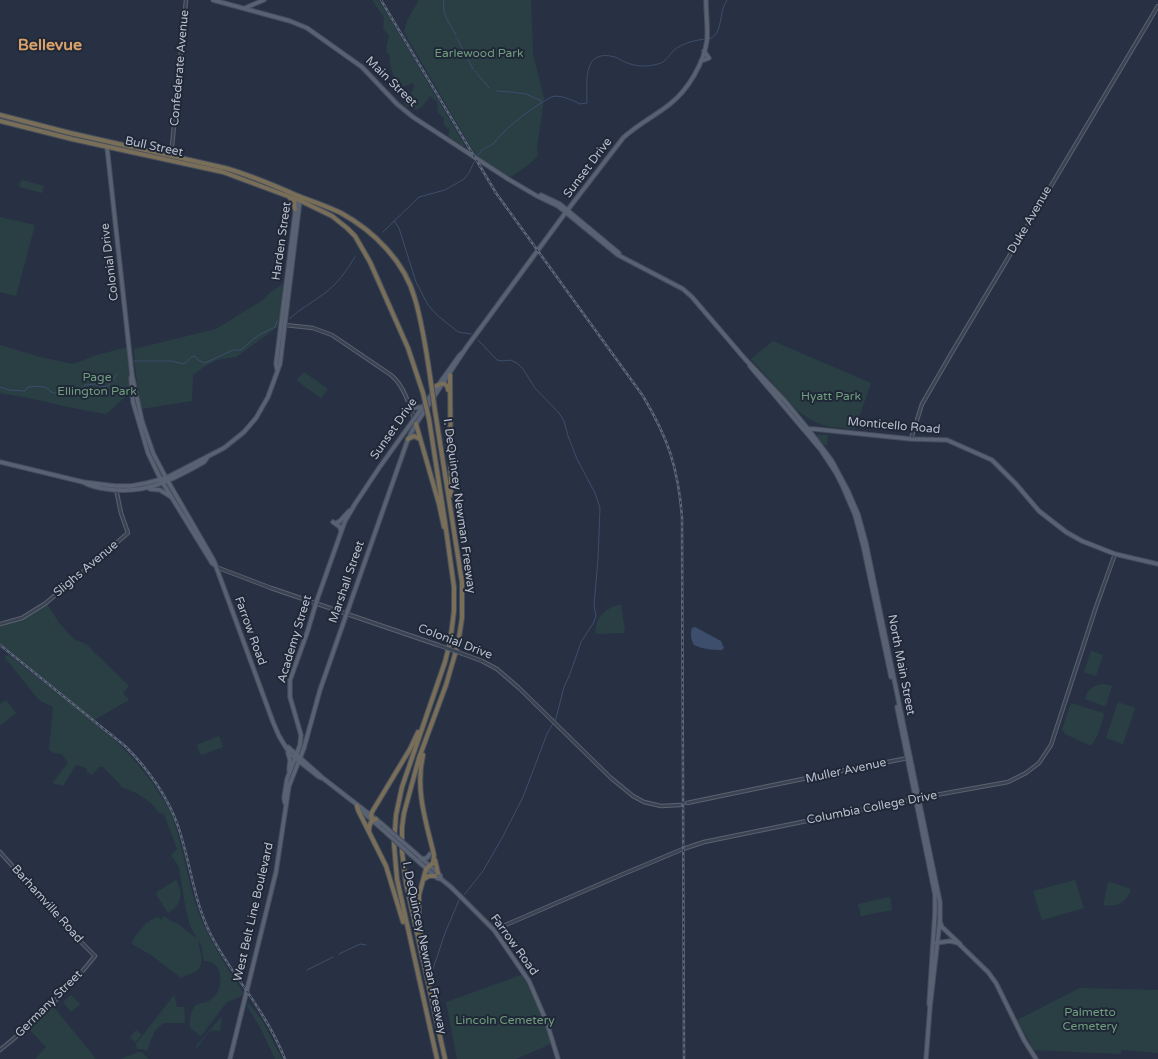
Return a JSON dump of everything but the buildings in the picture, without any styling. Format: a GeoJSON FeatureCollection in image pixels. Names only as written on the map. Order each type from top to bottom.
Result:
{"type":"FeatureCollection","features":[{"type":"Feature","properties":{"kind":"highway","name":"Bull Street"},"geometry":{"type":"LineString","coordinates":[[0,115],[70,133],[225,168],[249,175],[299,198]]}},
{"type":"Feature","properties":{"kind":"highway","name":"Bull Street"},"geometry":{"type":"LineString","coordinates":[[0,121],[107,147],[223,172],[285,195],[299,198]]}},
{"type":"Feature","properties":{"kind":"highway"},"geometry":{"type":"LineString","coordinates":[[285,195],[294,201],[295,209]]}},
{"type":"Feature","properties":{"kind":"highway","name":"I. DeQuincey Newman Freeway"},"geometry":{"type":"LineString","coordinates":[[299,198],[328,207],[350,218],[383,245],[401,268],[415,298],[423,332],[462,582],[463,606],[458,644],[446,685],[426,738],[404,813],[402,846],[406,883],[445,1059]]}},
{"type":"Feature","properties":{"kind":"highway","name":"I. DeQuincey Newman Freeway"},"geometry":{"type":"LineString","coordinates":[[299,198],[332,216],[347,228],[363,249],[408,348],[423,393],[429,419],[448,539],[454,587],[454,612],[450,642],[402,787],[395,828],[395,859],[397,879],[415,966],[437,1059]]}},
{"type":"Feature","properties":{"kind":"highway"},"geometry":{"type":"LineString","coordinates":[[450,375],[450,486],[455,535]]}},
{"type":"Feature","properties":{"kind":"highway"},"geometry":{"type":"LineString","coordinates":[[436,386],[444,384],[448,388],[450,406]]}},
{"type":"Feature","properties":{"kind":"highway"},"geometry":{"type":"LineString","coordinates":[[416,424],[438,504],[444,532],[448,539]]}},
{"type":"Feature","properties":{"kind":"highway"},"geometry":{"type":"LineString","coordinates":[[408,439],[414,436],[420,441]]}},
{"type":"Feature","properties":{"kind":"highway"},"geometry":{"type":"LineString","coordinates":[[369,831],[369,826],[374,819],[371,815],[410,749],[433,695]]}},
{"type":"Feature","properties":{"kind":"highway"},"geometry":{"type":"LineString","coordinates":[[424,880],[428,876],[436,875],[420,795],[420,773],[426,738]]}},
{"type":"Feature","properties":{"kind":"highway"},"geometry":{"type":"LineString","coordinates":[[359,807],[358,810],[391,879],[415,966]]}},
{"type":"Feature","properties":{"kind":"highway"},"geometry":{"type":"LineString","coordinates":[[426,970],[418,909],[419,896],[424,880],[428,868],[433,863],[432,855]]}},
{"type":"Feature","properties":{"kind":"main road","name":"Main Street"},"geometry":{"type":"LineString","coordinates":[[213,0],[290,21],[307,28],[362,67],[397,104],[413,117],[494,170],[567,211]]}},
{"type":"Feature","properties":{"kind":"main road"},"geometry":{"type":"LineString","coordinates":[[245,8],[264,0]]}},
{"type":"Feature","properties":{"kind":"main road","name":"Sunset Drive"},"geometry":{"type":"LineString","coordinates":[[416,424],[450,375],[466,348],[623,138],[634,128],[675,100],[691,80],[700,62],[707,39],[706,0]]}},
{"type":"Feature","properties":{"kind":"main road"},"geometry":{"type":"LineString","coordinates":[[700,62],[709,58],[704,51]]}},
{"type":"Feature","properties":{"kind":"main road","name":"Colonial Drive"},"geometry":{"type":"LineString","coordinates":[[107,147],[132,375],[138,405],[147,437],[159,464],[216,567]]}},
{"type":"Feature","properties":{"kind":"main road","name":"Harden Street"},"geometry":{"type":"LineString","coordinates":[[116,488],[167,480],[232,443],[253,422],[268,397],[280,364],[295,209],[299,198]]}},
{"type":"Feature","properties":{"kind":"main road","name":"Harden Street"},"geometry":{"type":"LineString","coordinates":[[283,325],[299,198]]}},
{"type":"Feature","properties":{"kind":"main road","name":"North Main Street"},"geometry":{"type":"LineString","coordinates":[[567,211],[622,256],[634,264],[678,286],[692,297],[747,362],[785,401],[839,472],[858,514],[872,570],[908,758],[940,902],[938,943],[930,1008],[926,1059]]}},
{"type":"Feature","properties":{"kind":"main road","name":"Sunset Drive"},"geometry":{"type":"LineString","coordinates":[[344,526],[352,508],[401,436],[458,356],[466,348]]}},
{"type":"Feature","properties":{"kind":"main road"},"geometry":{"type":"LineString","coordinates":[[455,367],[460,367]]}},
{"type":"Feature","properties":{"kind":"main road","name":"Colonial Drive"},"geometry":{"type":"LineString","coordinates":[[132,375],[133,402],[142,438],[148,453],[162,481],[212,563],[216,567]]}},
{"type":"Feature","properties":{"kind":"main road"},"geometry":{"type":"LineString","coordinates":[[409,403],[414,408],[422,407]]}},
{"type":"Feature","properties":{"kind":"main road"},"geometry":{"type":"LineString","coordinates":[[414,418],[416,424]]}},
{"type":"Feature","properties":{"kind":"main road","name":"Marshall Street"},"geometry":{"type":"LineString","coordinates":[[304,748],[320,690],[393,478],[408,439],[416,424]]}},
{"type":"Feature","properties":{"kind":"main road","name":"Monticello Road"},"geometry":{"type":"LineString","coordinates":[[806,429],[911,439],[947,440],[992,460],[1016,484],[1039,511],[1058,527],[1082,541],[1116,554],[1158,564]]}},
{"type":"Feature","properties":{"kind":"main road"},"geometry":{"type":"LineString","coordinates":[[401,436],[406,435],[408,439]]}},
{"type":"Feature","properties":{"kind":"main road","name":"Harden Street"},"geometry":{"type":"LineString","coordinates":[[0,462],[83,482],[95,487],[145,488],[162,481]]}},
{"type":"Feature","properties":{"kind":"main road"},"geometry":{"type":"LineString","coordinates":[[145,488],[160,490],[173,499]]}},
{"type":"Feature","properties":{"kind":"main road"},"geometry":{"type":"LineString","coordinates":[[340,537],[340,528],[335,523],[340,521],[352,508]]}},
{"type":"Feature","properties":{"kind":"main road","name":"Academy Street"},"geometry":{"type":"LineString","coordinates":[[301,732],[292,707],[289,689],[290,680],[344,526]]}},
{"type":"Feature","properties":{"kind":"main road","name":"Farrow Road"},"geometry":{"type":"LineString","coordinates":[[216,567],[273,722],[288,750],[296,756]]}},
{"type":"Feature","properties":{"kind":"main road"},"geometry":{"type":"LineString","coordinates":[[288,774],[300,745],[301,732],[308,734]]}},
{"type":"Feature","properties":{"kind":"main road","name":"Farrow Road"},"geometry":{"type":"LineString","coordinates":[[286,745],[319,777],[324,779],[361,810],[382,824],[422,859],[428,868]]}},
{"type":"Feature","properties":{"kind":"main road","name":"West Belt Line Boulevard"},"geometry":{"type":"LineString","coordinates":[[230,1059],[276,875],[289,786],[304,748]]}},
{"type":"Feature","properties":{"kind":"main road"},"geometry":{"type":"LineString","coordinates":[[285,806],[285,792],[290,760],[288,750]]}},
{"type":"Feature","properties":{"kind":"main road","name":"North Main Street"},"geometry":{"type":"LineString","coordinates":[[917,798],[935,896],[928,1004],[930,1008]]}},
{"type":"Feature","properties":{"kind":"main road","name":"Farrow Road"},"geometry":{"type":"LineString","coordinates":[[359,807],[363,808],[371,815]]}},
{"type":"Feature","properties":{"kind":"main road","name":"Farrow Road"},"geometry":{"type":"LineString","coordinates":[[374,819],[382,829],[411,855],[436,875],[440,875],[441,879],[494,930],[529,981],[547,1023],[558,1059]]}},
{"type":"Feature","properties":{"kind":"main road"},"geometry":{"type":"LineString","coordinates":[[422,859],[432,855]]}},
{"type":"Feature","properties":{"kind":"main road"},"geometry":{"type":"LineString","coordinates":[[940,920],[942,926],[993,977],[1024,1040],[1036,1059]]}},
{"type":"Feature","properties":{"kind":"main road"},"geometry":{"type":"LineString","coordinates":[[933,944],[954,942],[963,948]]}},
{"type":"Feature","properties":{"kind":"street","name":"Confederate Avenue"},"geometry":{"type":"LineString","coordinates":[[171,160],[186,0]]}},
{"type":"Feature","properties":{"kind":"street","name":"Duke Avenue"},"geometry":{"type":"LineString","coordinates":[[911,439],[922,404],[947,360],[1158,6]]}},
{"type":"Feature","properties":{"kind":"street"},"geometry":{"type":"LineString","coordinates":[[283,325],[316,329],[336,338],[394,378],[403,389],[414,418]]}},
{"type":"Feature","properties":{"kind":"street","name":"Slighs Avenue"},"geometry":{"type":"LineString","coordinates":[[0,624],[22,618],[46,603],[128,533],[116,488]]}},
{"type":"Feature","properties":{"kind":"street","name":"Columbia College Drive"},"geometry":{"type":"LineString","coordinates":[[494,930],[683,849],[704,842],[917,798],[1008,782],[1026,773],[1039,763],[1051,745],[1096,607],[1116,554]]}},
{"type":"Feature","properties":{"kind":"street","name":"Colonial Drive"},"geometry":{"type":"LineString","coordinates":[[216,567],[224,568],[229,572],[482,661],[497,669],[611,778],[633,796],[644,802],[661,806],[680,804]]}},
{"type":"Feature","properties":{"kind":"street","name":"Muller Avenue"},"geometry":{"type":"LineString","coordinates":[[687,803],[908,758]]}},
{"type":"Feature","properties":{"kind":"street","name":"Barhamville Road"},"geometry":{"type":"LineString","coordinates":[[0,852],[76,937],[95,956]]}},
{"type":"Feature","properties":{"kind":"street","name":"Germany Street"},"geometry":{"type":"LineString","coordinates":[[0,1050],[34,1022],[68,989],[95,956]]}},
{"type":"Feature","properties":{"kind":"green space"},"geometry":{"type":"Polygon","coordinates":[[[372,0],[378,0],[389,17],[465,146],[448,136],[450,130],[444,125],[444,118],[438,113],[437,102],[430,96],[422,107],[417,110],[406,106],[404,103],[411,94],[415,85],[412,83],[403,87],[393,75],[390,56],[386,49],[389,35],[383,29],[384,17],[372,0]]]}},
{"type":"Feature","properties":{"kind":"green space","name":"Earlewood Park"},"geometry":{"type":"Polygon","coordinates":[[[419,0],[531,0],[533,54],[544,98],[537,149],[538,156],[508,179],[479,161],[404,32],[407,21],[419,0]]]}},
{"type":"Feature","properties":{"kind":"green space"},"geometry":{"type":"Polygon","coordinates":[[[22,180],[44,186],[42,193],[20,187],[19,184],[22,180]]]}},
{"type":"Feature","properties":{"kind":"green space"},"geometry":{"type":"Polygon","coordinates":[[[0,217],[35,225],[16,296],[0,292],[0,217]]]}},
{"type":"Feature","properties":{"kind":"green space"},"geometry":{"type":"Polygon","coordinates":[[[283,284],[279,326],[236,357],[219,359],[205,366],[193,375],[192,401],[141,409],[134,349],[216,329],[263,300],[271,292],[283,284]]]}},
{"type":"Feature","properties":{"kind":"green space","name":"Hyatt Park"},"geometry":{"type":"Polygon","coordinates":[[[773,341],[871,383],[855,429],[831,427],[817,423],[810,420],[797,410],[751,359],[773,341]]]}},
{"type":"Feature","properties":{"kind":"green space","name":"Page Ellington Park"},"geometry":{"type":"Polygon","coordinates":[[[0,345],[40,357],[73,364],[97,355],[128,347],[132,391],[106,414],[0,393],[0,345]]]}},
{"type":"Feature","properties":{"kind":"green space"},"geometry":{"type":"Polygon","coordinates":[[[304,372],[328,389],[321,398],[297,381],[304,372]]]}},
{"type":"Feature","properties":{"kind":"green space"},"geometry":{"type":"Polygon","coordinates":[[[818,435],[828,435],[827,445],[822,444],[818,438],[818,435]]]}},
{"type":"Feature","properties":{"kind":"green space"},"geometry":{"type":"Polygon","coordinates":[[[46,603],[60,624],[75,640],[86,644],[129,686],[123,693],[129,700],[94,720],[0,644],[0,624],[23,617],[46,603]]]}},
{"type":"Feature","properties":{"kind":"green space"},"geometry":{"type":"Polygon","coordinates":[[[621,605],[625,630],[623,633],[596,634],[597,624],[602,615],[614,606],[621,605]]]}},
{"type":"Feature","properties":{"kind":"green space"},"geometry":{"type":"Polygon","coordinates":[[[1091,651],[1103,655],[1096,676],[1084,672],[1091,651]]]}},
{"type":"Feature","properties":{"kind":"green space"},"geometry":{"type":"Polygon","coordinates":[[[9,655],[90,718],[128,753],[144,772],[169,809],[181,844],[200,917],[216,950],[243,992],[242,996],[227,1002],[201,1036],[190,1028],[192,1011],[196,1005],[209,1001],[216,995],[220,986],[220,976],[215,964],[204,961],[201,945],[198,941],[201,966],[195,972],[181,978],[151,955],[132,944],[133,939],[147,922],[149,923],[150,920],[158,917],[161,920],[164,916],[177,923],[197,939],[190,925],[186,911],[179,867],[171,855],[177,849],[164,814],[159,813],[152,804],[142,797],[121,787],[120,784],[103,767],[99,767],[92,775],[87,772],[87,769],[76,765],[63,786],[52,783],[68,763],[62,754],[54,753],[49,750],[53,707],[39,700],[4,657],[9,655]]]}},
{"type":"Feature","properties":{"kind":"green space"},"geometry":{"type":"Polygon","coordinates":[[[1104,684],[1112,686],[1106,705],[1104,706],[1085,699],[1089,690],[1097,685],[1104,684]]]}},
{"type":"Feature","properties":{"kind":"green space"},"geometry":{"type":"Polygon","coordinates":[[[6,700],[16,713],[0,726],[0,704],[6,700]]]}},
{"type":"Feature","properties":{"kind":"green space"},"geometry":{"type":"Polygon","coordinates":[[[1118,702],[1135,708],[1123,744],[1106,738],[1118,702]]]}},
{"type":"Feature","properties":{"kind":"green space"},"geometry":{"type":"Polygon","coordinates":[[[1071,703],[1103,713],[1104,715],[1098,734],[1091,746],[1065,734],[1062,729],[1071,703]]]}},
{"type":"Feature","properties":{"kind":"green space"},"geometry":{"type":"Polygon","coordinates":[[[219,736],[223,747],[201,755],[197,745],[219,736]]]}},
{"type":"Feature","properties":{"kind":"green space"},"geometry":{"type":"Polygon","coordinates":[[[176,880],[180,889],[180,898],[176,907],[168,913],[156,894],[176,880]]]}},
{"type":"Feature","properties":{"kind":"green space"},"geometry":{"type":"Polygon","coordinates":[[[1075,880],[1084,908],[1042,920],[1033,891],[1075,880]]]}},
{"type":"Feature","properties":{"kind":"green space"},"geometry":{"type":"Polygon","coordinates":[[[1110,882],[1131,889],[1124,901],[1117,905],[1108,906],[1103,905],[1108,883],[1110,882]]]}},
{"type":"Feature","properties":{"kind":"green space"},"geometry":{"type":"Polygon","coordinates":[[[890,897],[892,910],[861,916],[858,904],[890,897]]]}},
{"type":"Feature","properties":{"kind":"green space","name":"Lincoln Cemetery"},"geometry":{"type":"Polygon","coordinates":[[[524,974],[529,981],[553,1043],[516,1059],[457,1059],[446,1002],[524,974]]]}},
{"type":"Feature","properties":{"kind":"green space","name":"Palmetto Cemetery"},"geometry":{"type":"Polygon","coordinates":[[[1080,988],[1158,990],[1158,1053],[1121,1050],[1121,1054],[1034,1050],[1017,1020],[1080,988]]]}},
{"type":"Feature","properties":{"kind":"green space"},"geometry":{"type":"Polygon","coordinates":[[[71,995],[80,1004],[71,1012],[63,1002],[71,995]]]}},
{"type":"Feature","properties":{"kind":"green space"},"geometry":{"type":"Polygon","coordinates":[[[174,995],[177,1007],[184,1007],[185,1023],[163,1023],[154,1032],[147,1051],[137,1049],[136,1044],[174,995]]]}},
{"type":"Feature","properties":{"kind":"green space"},"geometry":{"type":"Polygon","coordinates":[[[248,1002],[263,1022],[282,1059],[275,1059],[261,1029],[247,1006],[248,1002]]]}},
{"type":"Feature","properties":{"kind":"green space"},"geometry":{"type":"Polygon","coordinates":[[[53,1006],[96,1059],[35,1059],[46,1047],[29,1029],[53,1006]]]}},
{"type":"Feature","properties":{"kind":"green space"},"geometry":{"type":"Polygon","coordinates":[[[222,1016],[220,1031],[212,1030],[207,1034],[197,1048],[195,1047],[222,1016]]]}},
{"type":"Feature","properties":{"kind":"green space"},"geometry":{"type":"Polygon","coordinates":[[[136,1030],[142,1035],[136,1042],[130,1038],[136,1030]]]}},
{"type":"Feature","properties":{"kind":"green space"},"geometry":{"type":"Polygon","coordinates":[[[141,1052],[149,1059],[121,1059],[141,1052]]]}},
{"type":"Feature","properties":{"kind":"water"},"geometry":{"type":"Polygon","coordinates":[[[695,627],[721,641],[724,648],[722,650],[711,649],[694,645],[691,632],[692,628],[695,627]]]}},
{"type":"Feature","properties":{"kind":"waterway"},"geometry":{"type":"LineString","coordinates":[[444,0],[443,5],[445,15],[456,35]]}},
{"type":"Feature","properties":{"kind":"waterway"},"geometry":{"type":"LineString","coordinates":[[709,39],[714,36],[719,28],[722,10],[727,0]]}},
{"type":"Feature","properties":{"kind":"waterway"},"geometry":{"type":"LineString","coordinates":[[457,38],[473,69]]}},
{"type":"Feature","properties":{"kind":"waterway"},"geometry":{"type":"LineString","coordinates":[[478,155],[493,144],[521,117],[551,97],[562,97],[580,104],[587,103],[587,77],[592,62],[597,57],[615,57],[633,65],[654,65],[663,62],[681,45],[706,39]]}},
{"type":"Feature","properties":{"kind":"waterway"},"geometry":{"type":"LineString","coordinates":[[475,71],[489,88]]}},
{"type":"Feature","properties":{"kind":"waterway"},"geometry":{"type":"LineString","coordinates":[[497,91],[526,94],[542,101]]}},
{"type":"Feature","properties":{"kind":"waterway"},"geometry":{"type":"LineString","coordinates":[[383,232],[419,197],[445,190],[464,179],[469,173],[474,162]]}},
{"type":"Feature","properties":{"kind":"waterway"},"geometry":{"type":"LineString","coordinates":[[394,221],[399,228],[416,282],[428,305],[437,315],[458,332],[471,334]]}},
{"type":"Feature","properties":{"kind":"waterway"},"geometry":{"type":"LineString","coordinates":[[289,319],[330,289],[342,276],[355,257]]}},
{"type":"Feature","properties":{"kind":"waterway"},"geometry":{"type":"LineString","coordinates":[[134,361],[172,361],[183,364],[194,356],[205,363],[233,350],[241,350],[259,335],[275,327],[277,321]]}},
{"type":"Feature","properties":{"kind":"waterway"},"geometry":{"type":"LineString","coordinates":[[464,895],[483,871],[523,797],[547,734],[556,718],[564,687],[581,642],[594,622],[596,615],[594,606],[600,508],[595,493],[577,459],[564,421],[559,413],[535,388],[523,369],[517,363],[510,360],[497,360],[478,340]]}},
{"type":"Feature","properties":{"kind":"waterway"},"geometry":{"type":"LineString","coordinates":[[0,387],[9,390],[25,391],[28,387],[41,386],[47,388],[51,392],[62,394],[80,391],[85,385],[95,384],[101,387],[108,386],[117,374]]}},
{"type":"Feature","properties":{"kind":"waterway"},"geometry":{"type":"LineString","coordinates":[[431,975],[445,933],[459,900]]}},
{"type":"Feature","properties":{"kind":"waterway"},"geometry":{"type":"LineString","coordinates":[[339,954],[360,944],[366,945]]}},
{"type":"Feature","properties":{"kind":"waterway"},"geometry":{"type":"LineString","coordinates":[[307,970],[333,957]]}},
{"type":"Feature","properties":{"kind":"tunnel"},"geometry":{"type":"LineString","coordinates":[[680,805],[687,803]]}},
{"type":"Feature","properties":{"kind":"railway"},"geometry":{"type":"LineString","coordinates":[[381,0],[496,193],[643,396],[659,426],[670,454],[678,483],[682,517],[684,1059]]}},
{"type":"Feature","properties":{"kind":"railway"},"geometry":{"type":"LineString","coordinates":[[0,645],[125,746],[156,783],[174,815],[178,826],[186,852],[195,892],[209,931],[221,953],[266,1021],[278,1042],[285,1059]]}},
{"type":"Feature","properties":{"kind":"district","name":"Bellevue"},"geometry":{"type":"Point","coordinates":[50,46]}}]}
